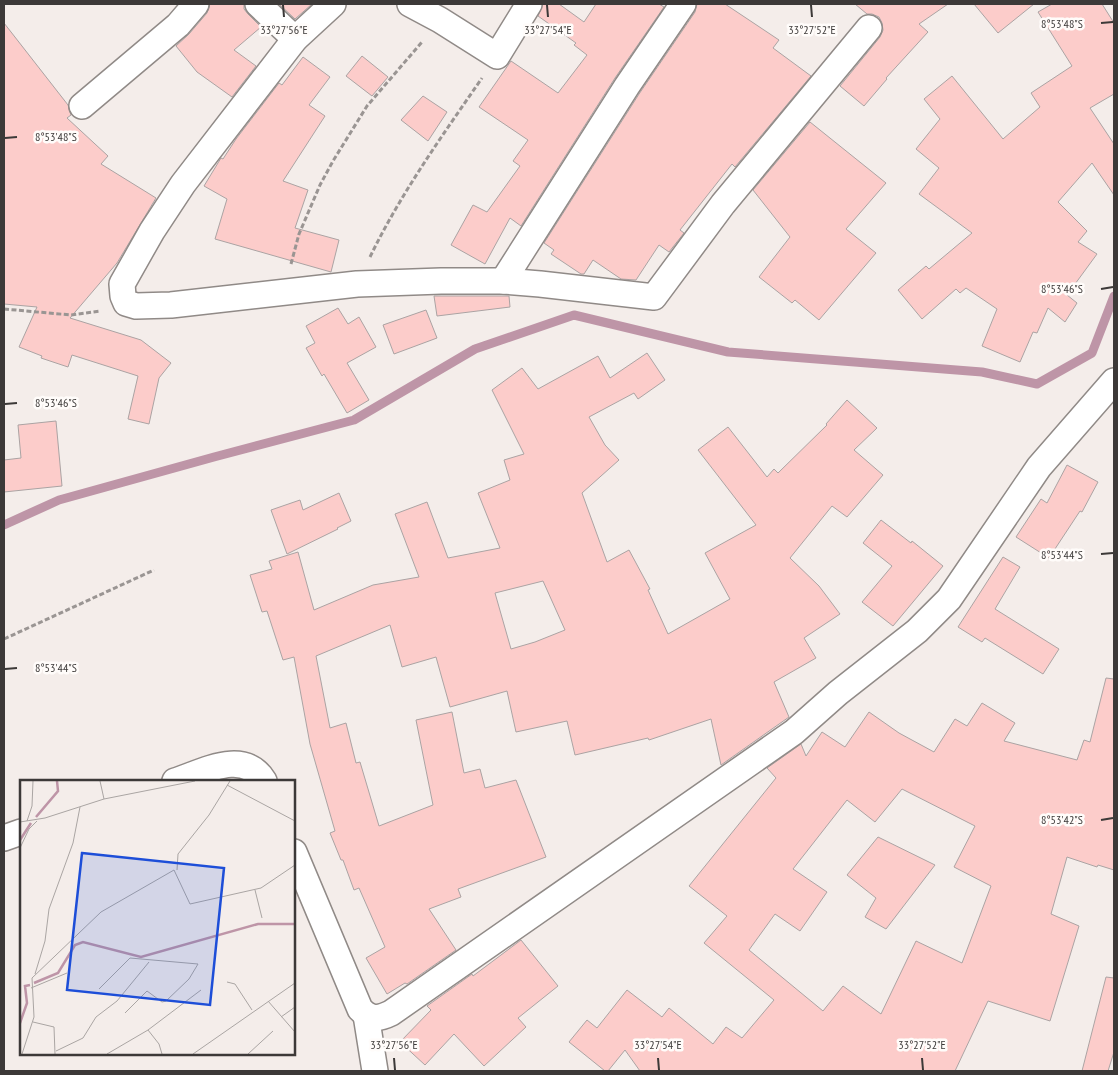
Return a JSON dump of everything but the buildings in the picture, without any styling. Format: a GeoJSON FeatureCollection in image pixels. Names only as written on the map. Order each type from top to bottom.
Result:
{"type":"FeatureCollection","features":[{"type":"Feature","properties":{"kind":"street"},"geometry":{"type":"LineString","coordinates":[[82,106],[178,25],[196,4]]}},
{"type":"Feature","properties":{"kind":"street"},"geometry":{"type":"LineString","coordinates":[[258,4],[295,39]]}},
{"type":"Feature","properties":{"kind":"street"},"geometry":{"type":"LineString","coordinates":[[333,4],[295,39],[183,184],[122,284],[126,303],[136,306],[171,305],[357,284],[441,281],[503,281],[654,298],[723,204],[869,28]]}},
{"type":"Feature","properties":{"kind":"street"},"geometry":{"type":"LineString","coordinates":[[410,4],[440,20],[497,56],[529,4]]}},
{"type":"Feature","properties":{"kind":"street"},"geometry":{"type":"LineString","coordinates":[[503,281],[627,86],[683,4]]}},
{"type":"Feature","properties":{"kind":"street"},"geometry":{"type":"LineString","coordinates":[[295,854],[360,1009],[366,1015],[376,1018],[391,1013],[794,732],[838,693],[917,630],[949,599],[1039,467],[1114,381]]}},
{"type":"Feature","properties":{"kind":"street"},"geometry":{"type":"LineString","coordinates":[[178,780],[226,764],[236,763],[249,766],[259,773],[263,780]]}},
{"type":"Feature","properties":{"kind":"street"},"geometry":{"type":"LineString","coordinates":[[4,838],[20,832]]}},
{"type":"Feature","properties":{"kind":"street"},"geometry":{"type":"LineString","coordinates":[[366,1015],[375,1071]]}},
{"type":"Feature","properties":{"kind":"path"},"geometry":{"type":"LineString","coordinates":[[290,292],[292,258],[299,234],[320,185],[333,161],[367,106],[440,20]]}},
{"type":"Feature","properties":{"kind":"path"},"geometry":{"type":"LineString","coordinates":[[357,284],[388,220],[438,140],[497,56]]}},
{"type":"Feature","properties":{"kind":"path"},"geometry":{"type":"LineString","coordinates":[[4,309],[71,315],[110,310],[126,303]]}},
{"type":"Feature","properties":{"kind":"path"},"geometry":{"type":"LineString","coordinates":[[4,639],[154,570]]}},
{"type":"Feature","properties":{"kind":"waterway"},"geometry":{"type":"LineString","coordinates":[[4,525],[59,500],[354,420],[475,349],[574,315],[728,352],[982,372],[1037,384],[1092,353],[1114,296]]}}]}
